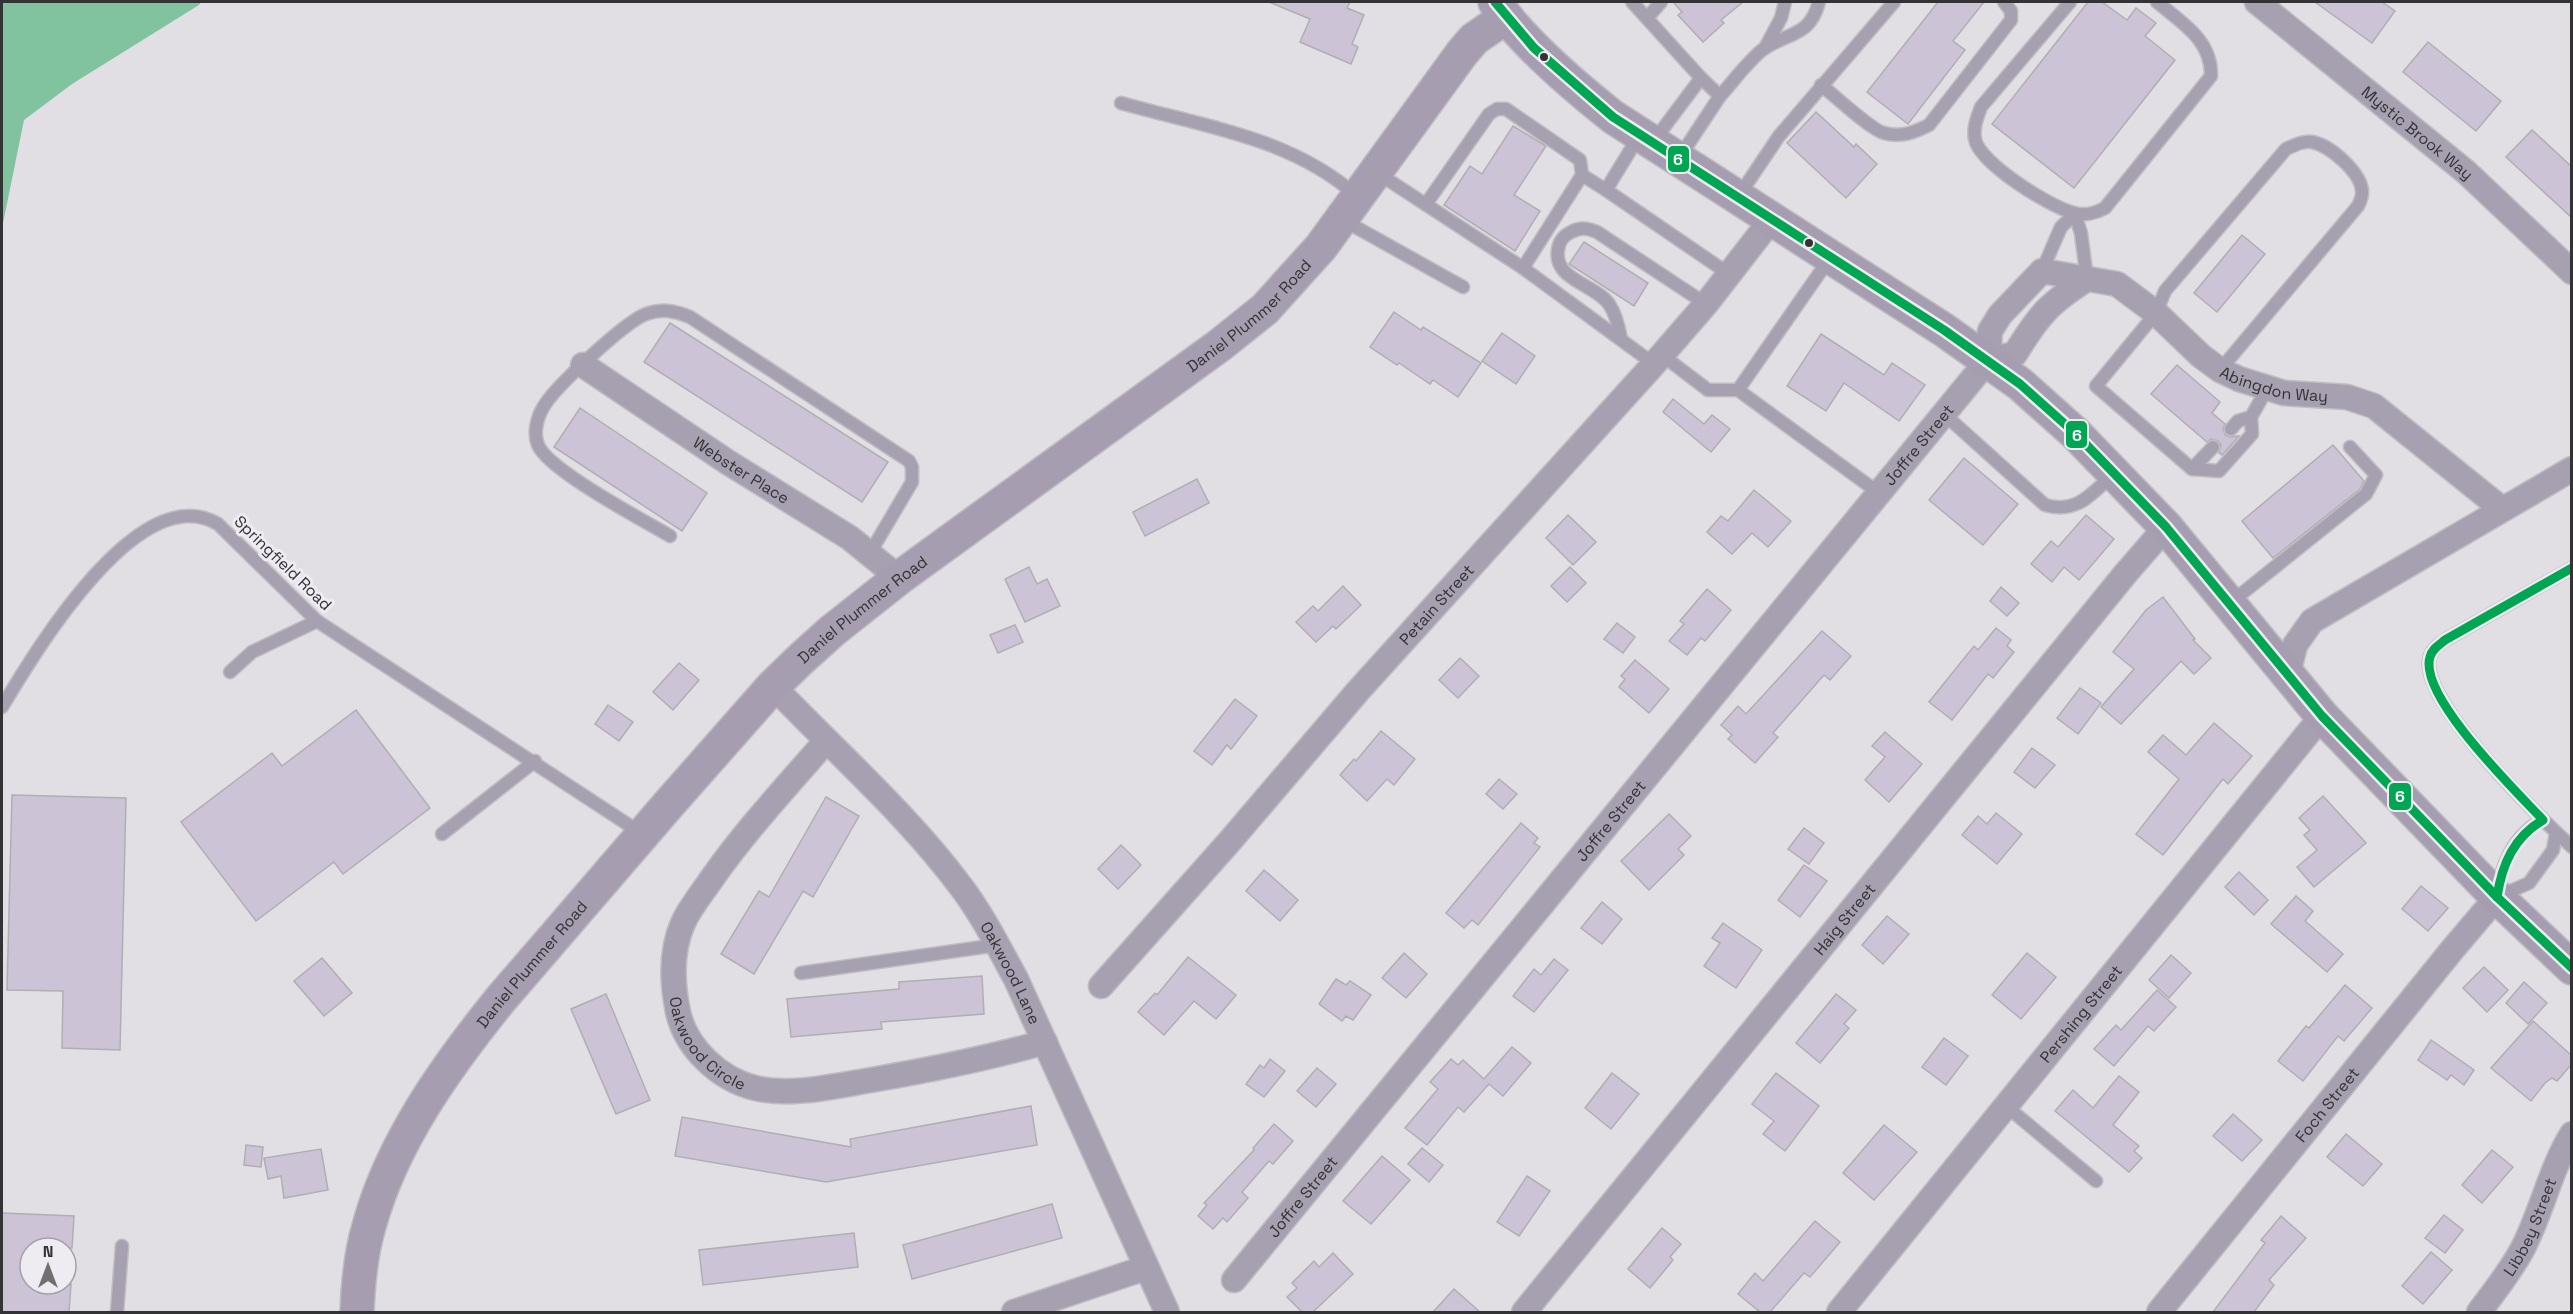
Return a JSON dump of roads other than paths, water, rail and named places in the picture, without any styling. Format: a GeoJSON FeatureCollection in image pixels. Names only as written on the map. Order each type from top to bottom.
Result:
{"type":"FeatureCollection","features":[{"type":"Feature","properties":{"kind":"street","name":"Mystic Brook Way"},"geometry":{"type":"LineString","coordinates":[[2257,2],[2466,172],[2571,272]]}},
{"type":"Feature","properties":{"kind":"street"},"geometry":{"type":"LineString","coordinates":[[1500,9],[1579,90],[1737,198],[1988,360],[2060,420],[2115,472],[2166,527],[2322,716],[2497,897],[2571,968]]}},
{"type":"Feature","properties":{"kind":"street","name":"Daniel Plummer Road"},"geometry":{"type":"LineString","coordinates":[[357,1312],[369,1226],[386,1177],[423,1107],[470,1037],[642,834],[773,686],[832,631],[899,578],[1220,345],[1265,309],[1308,262],[1462,53],[1500,9]]}},
{"type":"Feature","properties":{"kind":"street","name":"Petain Street"},"geometry":{"type":"LineString","coordinates":[[1101,986],[1359,691],[1658,360],[1706,304],[1771,220]]}},
{"type":"Feature","properties":{"kind":"street"},"geometry":{"type":"LineString","coordinates":[[1988,360],[1990,331],[2000,315],[2042,271]]}},
{"type":"Feature","properties":{"kind":"street","name":"Abingdon Way"},"geometry":{"type":"LineString","coordinates":[[2042,271],[2117,284],[2156,313],[2201,356],[2220,370],[2267,389],[2284,393],[2347,398],[2374,406],[2502,509]]}},
{"type":"Feature","properties":{"kind":"street"},"geometry":{"type":"LineString","coordinates":[[1988,360],[2015,354],[2043,311],[2058,297],[2086,279]]}},
{"type":"Feature","properties":{"kind":"street","name":"Joffre Street"},"geometry":{"type":"LineString","coordinates":[[1234,1280],[1988,360]]}},
{"type":"Feature","properties":{"kind":"street","name":"Webster Place"},"geometry":{"type":"LineString","coordinates":[[583,365],[729,463],[870,553],[899,578]]}},
{"type":"Feature","properties":{"kind":"street"},"geometry":{"type":"LineString","coordinates":[[2288,675],[2295,645],[2312,621],[2571,469]]}},
{"type":"Feature","properties":{"kind":"street","name":"Haig Street"},"geometry":{"type":"LineString","coordinates":[[1524,1312],[2126,573],[2166,527]]}},
{"type":"Feature","properties":{"kind":"street","name":"Oakwood Lane"},"geometry":{"type":"LineString","coordinates":[[773,686],[891,804],[962,889],[1016,979],[1145,1268],[1167,1312]]}},
{"type":"Feature","properties":{"kind":"street","name":"Pershing Street"},"geometry":{"type":"LineString","coordinates":[[1839,1312],[2322,716]]}},
{"type":"Feature","properties":{"kind":"street","name":"Oakwood Circle"},"geometry":{"type":"LineString","coordinates":[[826,741],[727,857],[683,922],[676,947],[674,988],[680,1020],[691,1043],[708,1062],[730,1077],[754,1088],[778,1090],[849,1084],[982,1060],[1045,1042]]}},
{"type":"Feature","properties":{"kind":"street","name":"Foch Street"},"geometry":{"type":"LineString","coordinates":[[2159,1312],[2444,959],[2497,897]]}},
{"type":"Feature","properties":{"kind":"street","name":"Libbey Street"},"geometry":{"type":"LineString","coordinates":[[2478,1312],[2506,1275],[2523,1246],[2548,1179],[2571,1134]]}},
{"type":"Feature","properties":{"kind":"street"},"geometry":{"type":"LineString","coordinates":[[1014,1312],[1145,1268]]}},
{"type":"Feature","properties":{"kind":"lane"},"geometry":{"type":"LineString","coordinates":[[1632,2],[1720,96]]}},
{"type":"Feature","properties":{"kind":"lane"},"geometry":{"type":"LineString","coordinates":[[1647,18],[1661,2]]}},
{"type":"Feature","properties":{"kind":"lane"},"geometry":{"type":"LineString","coordinates":[[1606,190],[1657,145],[1720,96],[1765,48],[1781,18],[1785,2]]}},
{"type":"Feature","properties":{"kind":"lane"},"geometry":{"type":"LineString","coordinates":[[1765,48],[1802,31],[1812,20],[1819,2]]}},
{"type":"Feature","properties":{"kind":"lane"},"geometry":{"type":"LineString","coordinates":[[1737,198],[1779,136],[1894,2]]}},
{"type":"Feature","properties":{"kind":"lane"},"geometry":{"type":"LineString","coordinates":[[1821,85],[1882,133],[1913,133],[1929,125],[2011,20],[2011,12],[2004,2]]}},
{"type":"Feature","properties":{"kind":"lane"},"geometry":{"type":"LineString","coordinates":[[2070,2],[1981,107],[1975,122],[1975,138],[1982,154],[2025,188],[2049,204],[2075,214],[2098,212],[2105,208],[2211,76],[2210,59],[2203,44],[2157,2]]}},
{"type":"Feature","properties":{"kind":"lane"},"geometry":{"type":"LineString","coordinates":[[1657,145],[1701,78]]}},
{"type":"Feature","properties":{"kind":"lane"},"geometry":{"type":"LineString","coordinates":[[1121,103],[1272,144],[1307,160],[1341,182],[1463,287]]}},
{"type":"Feature","properties":{"kind":"lane"},"geometry":{"type":"LineString","coordinates":[[1426,204],[1488,114],[1497,109],[1506,109],[1580,160],[1582,175],[1523,268]]}},
{"type":"Feature","properties":{"kind":"lane"},"geometry":{"type":"LineString","coordinates":[[2220,370],[2358,206],[2362,193],[2358,176],[2321,144],[2298,143],[2286,149],[2165,291],[2156,313],[2096,386],[2193,469],[2219,471],[2252,434],[2251,417],[2267,389]]}},
{"type":"Feature","properties":{"kind":"lane"},"geometry":{"type":"LineString","coordinates":[[1582,175],[1729,274]]}},
{"type":"Feature","properties":{"kind":"lane"},"geometry":{"type":"LineString","coordinates":[[1358,196],[1426,204],[1523,268],[1621,339],[1708,390],[1738,390],[1879,493]]}},
{"type":"Feature","properties":{"kind":"lane"},"geometry":{"type":"LineString","coordinates":[[2042,271],[2061,227],[2075,214]]}},
{"type":"Feature","properties":{"kind":"lane"},"geometry":{"type":"LineString","coordinates":[[2075,214],[2081,233],[2086,279]]}},
{"type":"Feature","properties":{"kind":"lane"},"geometry":{"type":"LineString","coordinates":[[1621,339],[1610,305],[1594,290],[1568,275],[1558,261],[1560,240],[1582,227],[1597,232],[1706,304]]}},
{"type":"Feature","properties":{"kind":"lane"},"geometry":{"type":"LineString","coordinates":[[1738,390],[1831,257]]}},
{"type":"Feature","properties":{"kind":"lane"},"geometry":{"type":"LineString","coordinates":[[670,536],[563,471],[543,455],[538,444],[538,419],[544,405],[624,326],[645,314],[661,310],[676,311],[690,317],[909,461],[912,467],[912,482],[870,553]]}},
{"type":"Feature","properties":{"kind":"lane"},"geometry":{"type":"LineString","coordinates":[[1944,414],[2045,505],[2059,509],[2075,506],[2115,472]]}},
{"type":"Feature","properties":{"kind":"lane"},"geometry":{"type":"LineString","coordinates":[[2230,429],[2238,421],[2251,417]]}},
{"type":"Feature","properties":{"kind":"lane"},"geometry":{"type":"LineString","coordinates":[[2193,469],[2213,447]]}},
{"type":"Feature","properties":{"kind":"lane"},"geometry":{"type":"LineString","coordinates":[[2229,604],[2366,494],[2376,475],[2350,447]]}},
{"type":"Feature","properties":{"kind":"lane","name":"Springfield Road"},"geometry":{"type":"LineString","coordinates":[[2,707],[42,644],[100,568],[128,543],[158,524],[178,516],[200,515],[218,524],[317,621],[535,761],[642,834]]}},
{"type":"Feature","properties":{"kind":"lane"},"geometry":{"type":"LineString","coordinates":[[2571,568],[2445,640],[2431,653],[2429,662],[2435,688],[2442,704],[2465,734],[2543,820],[2571,847]]}},
{"type":"Feature","properties":{"kind":"lane"},"geometry":{"type":"LineString","coordinates":[[230,672],[252,652],[317,621]]}},
{"type":"Feature","properties":{"kind":"lane"},"geometry":{"type":"LineString","coordinates":[[442,834],[535,761]]}},
{"type":"Feature","properties":{"kind":"lane"},"geometry":{"type":"LineString","coordinates":[[2543,820],[2528,829],[2506,859],[2499,876],[2497,897],[2529,883],[2553,850],[2556,833]]}},
{"type":"Feature","properties":{"kind":"lane"},"geometry":{"type":"LineString","coordinates":[[801,973],[997,945]]}},
{"type":"Feature","properties":{"kind":"lane"},"geometry":{"type":"LineString","coordinates":[[2006,1106],[2096,1181]]}},
{"type":"Feature","properties":{"kind":"lane"},"geometry":{"type":"LineString","coordinates":[[117,1312],[122,1246]]}}]}
